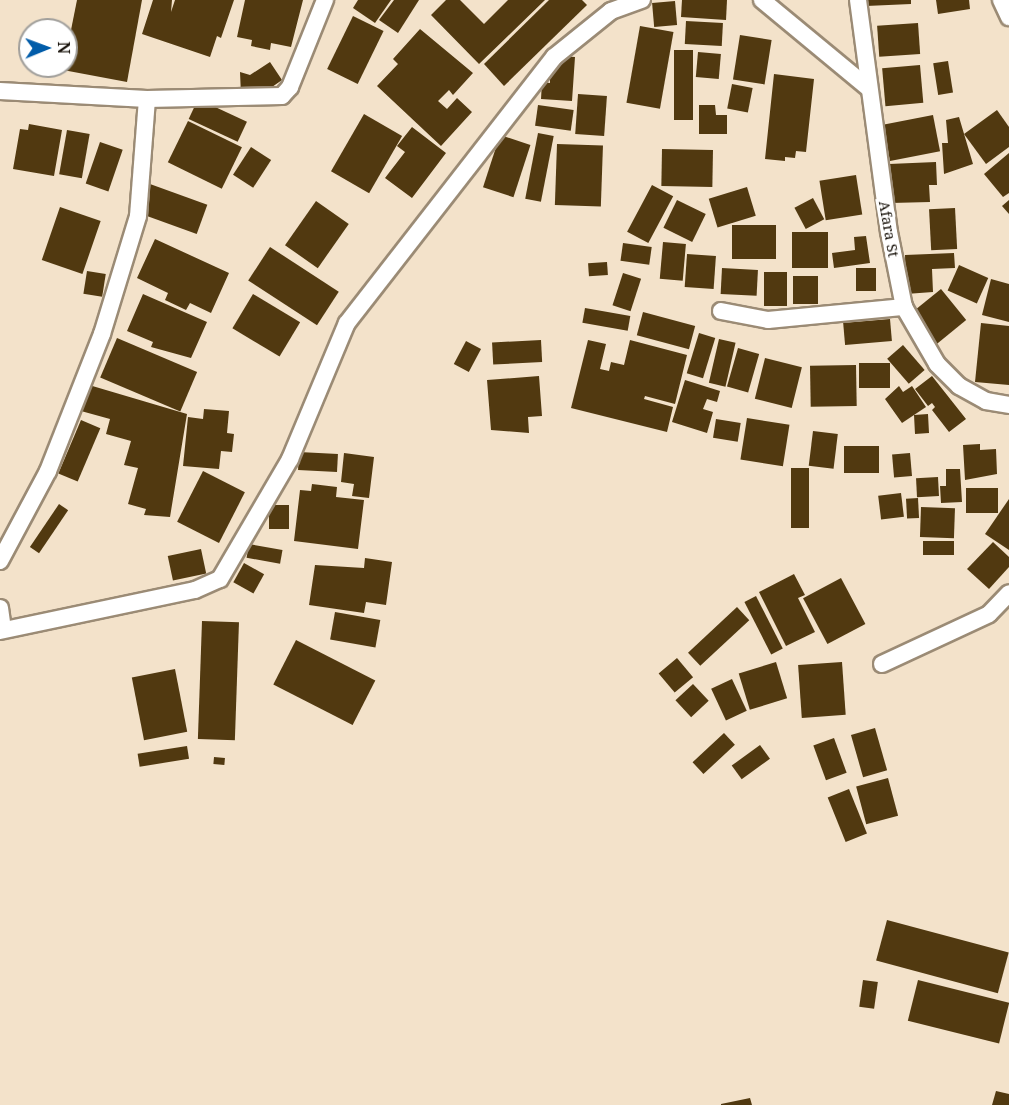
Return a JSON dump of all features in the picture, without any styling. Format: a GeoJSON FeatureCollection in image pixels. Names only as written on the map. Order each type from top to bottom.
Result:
{"type":"FeatureCollection","features":[{"type":"Feature","properties":{"kind":"street"},"geometry":{"type":"LineString","coordinates":[[0,91],[147,99],[282,96],[290,87],[325,0]]}},
{"type":"Feature","properties":{"kind":"street"},"geometry":{"type":"LineString","coordinates":[[0,608],[2,630],[195,590],[220,579],[290,459],[347,322],[554,57],[611,11],[642,0]]}},
{"type":"Feature","properties":{"kind":"street"},"geometry":{"type":"LineString","coordinates":[[762,0],[867,87]]}},
{"type":"Feature","properties":{"kind":"street","name":"Afara St"},"geometry":{"type":"LineString","coordinates":[[858,0],[867,87],[904,307],[937,364],[959,386],[986,401],[1009,405]]}},
{"type":"Feature","properties":{"kind":"street"},"geometry":{"type":"LineString","coordinates":[[1001,0],[1009,17]]}},
{"type":"Feature","properties":{"kind":"street"},"geometry":{"type":"LineString","coordinates":[[0,561],[48,471],[102,334],[138,216],[147,99]]}},
{"type":"Feature","properties":{"kind":"street"},"geometry":{"type":"LineString","coordinates":[[721,312],[768,320],[904,307]]}},
{"type":"Feature","properties":{"kind":"street"},"geometry":{"type":"LineString","coordinates":[[882,664],[989,614],[1009,593]]}},
{"type":"Feature","properties":{"kind":"building"},"geometry":{"type":"Polygon","coordinates":[[[77,0],[142,0],[127,82],[78,73],[78,18],[73,18],[77,0]]]}},
{"type":"Feature","properties":{"kind":"building"},"geometry":{"type":"Polygon","coordinates":[[[153,0],[172,0],[171,12],[175,0],[234,0],[221,38],[217,36],[210,57],[142,34],[153,0]]]}},
{"type":"Feature","properties":{"kind":"building"},"geometry":{"type":"Polygon","coordinates":[[[245,0],[303,0],[291,47],[271,43],[270,50],[251,46],[252,40],[237,37],[245,0]]]}},
{"type":"Feature","properties":{"kind":"building"},"geometry":{"type":"Polygon","coordinates":[[[358,0],[391,0],[375,23],[353,8],[358,0]]]}},
{"type":"Feature","properties":{"kind":"building"},"geometry":{"type":"Polygon","coordinates":[[[394,0],[419,0],[398,33],[379,20],[394,0]]]}},
{"type":"Feature","properties":{"kind":"building"},"geometry":{"type":"Polygon","coordinates":[[[446,0],[460,0],[484,24],[508,0],[545,0],[479,64],[431,15],[446,0]]]}},
{"type":"Feature","properties":{"kind":"building"},"geometry":{"type":"Polygon","coordinates":[[[549,0],[582,0],[587,5],[504,86],[484,64],[549,0]]]}},
{"type":"Feature","properties":{"kind":"building"},"geometry":{"type":"Polygon","coordinates":[[[682,0],[727,0],[726,20],[681,17],[682,0]]]}},
{"type":"Feature","properties":{"kind":"building"},"geometry":{"type":"Polygon","coordinates":[[[865,0],[911,0],[911,4],[866,6],[865,0]]]}},
{"type":"Feature","properties":{"kind":"building"},"geometry":{"type":"Polygon","coordinates":[[[936,0],[969,0],[970,9],[938,14],[936,0]]]}},
{"type":"Feature","properties":{"kind":"building"},"geometry":{"type":"Polygon","coordinates":[[[675,1],[677,25],[654,27],[652,3],[675,1]]]}},
{"type":"Feature","properties":{"kind":"building"},"geometry":{"type":"Polygon","coordinates":[[[353,16],[384,31],[358,84],[327,69],[353,16]]]}},
{"type":"Feature","properties":{"kind":"building"},"geometry":{"type":"Polygon","coordinates":[[[686,21],[723,23],[722,46],[685,44],[686,21]]]}},
{"type":"Feature","properties":{"kind":"building"},"geometry":{"type":"Polygon","coordinates":[[[918,23],[920,54],[879,57],[877,26],[918,23]]]}},
{"type":"Feature","properties":{"kind":"building"},"geometry":{"type":"Polygon","coordinates":[[[640,26],[673,32],[660,109],[626,103],[640,26]]]}},
{"type":"Feature","properties":{"kind":"building"},"geometry":{"type":"Polygon","coordinates":[[[420,29],[473,73],[453,95],[449,90],[438,101],[447,109],[457,98],[472,112],[441,146],[377,86],[398,64],[393,59],[420,29]]]}},
{"type":"Feature","properties":{"kind":"building"},"geometry":{"type":"Polygon","coordinates":[[[740,35],[772,40],[765,84],[733,79],[740,35]]]}},
{"type":"Feature","properties":{"kind":"building"},"geometry":{"type":"Polygon","coordinates":[[[674,50],[693,50],[693,120],[674,120],[674,50]]]}},
{"type":"Feature","properties":{"kind":"building"},"geometry":{"type":"Polygon","coordinates":[[[698,52],[721,54],[719,79],[696,77],[698,52]]]}},
{"type":"Feature","properties":{"kind":"building"},"geometry":{"type":"Polygon","coordinates":[[[560,56],[575,57],[572,101],[541,99],[542,82],[550,83],[550,68],[559,68],[560,56]]]}},
{"type":"Feature","properties":{"kind":"building"},"geometry":{"type":"Polygon","coordinates":[[[948,61],[953,93],[938,95],[933,63],[948,61]]]}},
{"type":"Feature","properties":{"kind":"building"},"geometry":{"type":"Polygon","coordinates":[[[270,62],[282,80],[262,94],[241,95],[240,72],[250,75],[270,62]]]}},
{"type":"Feature","properties":{"kind":"building"},"geometry":{"type":"Polygon","coordinates":[[[920,65],[923,103],[885,106],[882,68],[920,65]]]}},
{"type":"Feature","properties":{"kind":"building"},"geometry":{"type":"Polygon","coordinates":[[[774,74],[814,79],[806,152],[796,151],[795,158],[785,157],[785,161],[765,159],[774,74]]]}},
{"type":"Feature","properties":{"kind":"building"},"geometry":{"type":"Polygon","coordinates":[[[732,84],[753,88],[748,113],[727,109],[732,84]]]}},
{"type":"Feature","properties":{"kind":"building"},"geometry":{"type":"Polygon","coordinates":[[[578,94],[607,96],[604,136],[575,134],[578,94]]]}},
{"type":"Feature","properties":{"kind":"building"},"geometry":{"type":"Polygon","coordinates":[[[198,99],[247,122],[238,142],[189,119],[198,99]]]}},
{"type":"Feature","properties":{"kind":"building"},"geometry":{"type":"Polygon","coordinates":[[[538,105],[574,110],[571,131],[535,126],[538,105]]]}},
{"type":"Feature","properties":{"kind":"building"},"geometry":{"type":"Polygon","coordinates":[[[699,105],[715,105],[716,115],[727,115],[727,134],[699,134],[699,105]]]}},
{"type":"Feature","properties":{"kind":"building"},"geometry":{"type":"Polygon","coordinates":[[[997,110],[1009,127],[1009,147],[986,164],[964,134],[997,110]]]}},
{"type":"Feature","properties":{"kind":"building"},"geometry":{"type":"Polygon","coordinates":[[[364,114],[402,136],[369,193],[331,171],[364,114]]]}},
{"type":"Feature","properties":{"kind":"building"},"geometry":{"type":"Polygon","coordinates":[[[933,115],[940,151],[890,161],[883,125],[933,115]]]}},
{"type":"Feature","properties":{"kind":"building"},"geometry":{"type":"Polygon","coordinates":[[[959,117],[973,164],[944,174],[942,143],[948,143],[946,120],[959,117]]]}},
{"type":"Feature","properties":{"kind":"building"},"geometry":{"type":"Polygon","coordinates":[[[188,121],[242,147],[222,189],[168,162],[188,121]]]}},
{"type":"Feature","properties":{"kind":"building"},"geometry":{"type":"Polygon","coordinates":[[[29,124],[62,130],[54,176],[13,169],[20,129],[28,130],[29,124]]]}},
{"type":"Feature","properties":{"kind":"building"},"geometry":{"type":"Polygon","coordinates":[[[412,127],[446,153],[412,198],[385,178],[405,152],[397,146],[412,127]]]}},
{"type":"Feature","properties":{"kind":"building"},"geometry":{"type":"Polygon","coordinates":[[[67,130],[90,134],[82,178],[59,174],[67,130]]]}},
{"type":"Feature","properties":{"kind":"building"},"geometry":{"type":"Polygon","coordinates":[[[538,133],[554,136],[541,202],[525,199],[538,133]]]}},
{"type":"Feature","properties":{"kind":"building"},"geometry":{"type":"Polygon","coordinates":[[[500,135],[530,145],[513,197],[483,187],[500,135]]]}},
{"type":"Feature","properties":{"kind":"building"},"geometry":{"type":"Polygon","coordinates":[[[100,142],[123,150],[108,191],[86,184],[100,142]]]}},
{"type":"Feature","properties":{"kind":"building"},"geometry":{"type":"Polygon","coordinates":[[[557,144],[603,146],[601,207],[555,205],[557,144]]]}},
{"type":"Feature","properties":{"kind":"building"},"geometry":{"type":"Polygon","coordinates":[[[251,147],[271,160],[253,188],[233,175],[251,147]]]}},
{"type":"Feature","properties":{"kind":"building"},"geometry":{"type":"Polygon","coordinates":[[[662,149],[713,150],[712,187],[661,186],[662,149]]]}},
{"type":"Feature","properties":{"kind":"building"},"geometry":{"type":"Polygon","coordinates":[[[1009,153],[1009,193],[1003,197],[984,174],[1009,153]]]}},
{"type":"Feature","properties":{"kind":"building"},"geometry":{"type":"Polygon","coordinates":[[[936,162],[937,185],[929,185],[930,202],[891,203],[889,164],[936,162]]]}},
{"type":"Feature","properties":{"kind":"building"},"geometry":{"type":"Polygon","coordinates":[[[856,175],[862,215],[826,220],[819,181],[856,175]]]}},
{"type":"Feature","properties":{"kind":"building"},"geometry":{"type":"Polygon","coordinates":[[[150,184],[207,205],[197,234],[139,213],[150,184]]]}},
{"type":"Feature","properties":{"kind":"building"},"geometry":{"type":"Polygon","coordinates":[[[652,185],[673,196],[648,243],[627,232],[652,185]]]}},
{"type":"Feature","properties":{"kind":"building"},"geometry":{"type":"Polygon","coordinates":[[[747,187],[756,216],[718,227],[709,199],[747,187]]]}},
{"type":"Feature","properties":{"kind":"building"},"geometry":{"type":"Polygon","coordinates":[[[813,198],[824,219],[806,229],[794,208],[813,198]]]}},
{"type":"Feature","properties":{"kind":"building"},"geometry":{"type":"Polygon","coordinates":[[[677,200],[706,214],[692,242],[663,228],[677,200]]]}},
{"type":"Feature","properties":{"kind":"building"},"geometry":{"type":"Polygon","coordinates":[[[1009,200],[1009,214],[1002,206],[1009,200]]]}},
{"type":"Feature","properties":{"kind":"building"},"geometry":{"type":"Polygon","coordinates":[[[316,201],[349,224],[318,268],[285,245],[316,201]]]}},
{"type":"Feature","properties":{"kind":"building"},"geometry":{"type":"Polygon","coordinates":[[[60,207],[101,221],[82,274],[42,260],[60,207]]]}},
{"type":"Feature","properties":{"kind":"building"},"geometry":{"type":"Polygon","coordinates":[[[955,208],[957,249],[931,250],[929,209],[955,208]]]}},
{"type":"Feature","properties":{"kind":"building"},"geometry":{"type":"Polygon","coordinates":[[[732,225],[776,225],[776,259],[732,259],[732,225]]]}},
{"type":"Feature","properties":{"kind":"building"},"geometry":{"type":"Polygon","coordinates":[[[792,232],[828,232],[828,268],[792,268],[792,232]]]}},
{"type":"Feature","properties":{"kind":"building"},"geometry":{"type":"Polygon","coordinates":[[[866,236],[870,263],[834,268],[832,253],[855,250],[854,237],[866,236]]]}},
{"type":"Feature","properties":{"kind":"building"},"geometry":{"type":"Polygon","coordinates":[[[155,239],[229,273],[211,313],[190,303],[186,310],[165,300],[168,293],[137,278],[155,239]]]}},
{"type":"Feature","properties":{"kind":"building"},"geometry":{"type":"Polygon","coordinates":[[[663,242],[686,244],[683,281],[660,279],[663,242]]]}},
{"type":"Feature","properties":{"kind":"building"},"geometry":{"type":"Polygon","coordinates":[[[623,243],[652,247],[649,265],[620,261],[623,243]]]}},
{"type":"Feature","properties":{"kind":"building"},"geometry":{"type":"Polygon","coordinates":[[[270,247],[339,292],[317,325],[248,281],[270,247]]]}},
{"type":"Feature","properties":{"kind":"building"},"geometry":{"type":"Polygon","coordinates":[[[954,253],[955,268],[932,269],[933,292],[906,294],[905,255],[954,253]]]}},
{"type":"Feature","properties":{"kind":"building"},"geometry":{"type":"Polygon","coordinates":[[[687,254],[716,256],[714,289],[685,287],[687,254]]]}},
{"type":"Feature","properties":{"kind":"building"},"geometry":{"type":"Polygon","coordinates":[[[607,262],[608,275],[589,276],[588,263],[607,262]]]}},
{"type":"Feature","properties":{"kind":"building"},"geometry":{"type":"Polygon","coordinates":[[[959,265],[988,278],[977,304],[948,291],[959,265]]]}},
{"type":"Feature","properties":{"kind":"building"},"geometry":{"type":"Polygon","coordinates":[[[722,268],[758,270],[757,296],[721,294],[722,268]]]}},
{"type":"Feature","properties":{"kind":"building"},"geometry":{"type":"Polygon","coordinates":[[[856,268],[876,268],[876,291],[856,291],[856,268]]]}},
{"type":"Feature","properties":{"kind":"building"},"geometry":{"type":"Polygon","coordinates":[[[87,271],[106,274],[102,297],[83,294],[87,271]]]}},
{"type":"Feature","properties":{"kind":"building"},"geometry":{"type":"Polygon","coordinates":[[[764,272],[787,272],[787,306],[764,306],[764,272]]]}},
{"type":"Feature","properties":{"kind":"building"},"geometry":{"type":"Polygon","coordinates":[[[623,273],[641,279],[631,311],[612,305],[623,273]]]}},
{"type":"Feature","properties":{"kind":"building"},"geometry":{"type":"Polygon","coordinates":[[[793,276],[818,276],[818,304],[793,304],[793,276]]]}},
{"type":"Feature","properties":{"kind":"building"},"geometry":{"type":"Polygon","coordinates":[[[991,279],[1009,284],[1009,322],[982,315],[991,279]]]}},
{"type":"Feature","properties":{"kind":"building"},"geometry":{"type":"Polygon","coordinates":[[[941,289],[966,320],[936,345],[911,314],[941,289]]]}},
{"type":"Feature","properties":{"kind":"building"},"geometry":{"type":"Polygon","coordinates":[[[143,294],[207,322],[191,358],[151,347],[153,342],[127,331],[143,294]]]}},
{"type":"Feature","properties":{"kind":"building"},"geometry":{"type":"Polygon","coordinates":[[[253,294],[300,322],[280,357],[232,328],[253,294]]]}},
{"type":"Feature","properties":{"kind":"building"},"geometry":{"type":"Polygon","coordinates":[[[585,308],[630,316],[628,331],[582,323],[585,308]]]}},
{"type":"Feature","properties":{"kind":"building"},"geometry":{"type":"Polygon","coordinates":[[[643,312],[695,326],[689,349],[637,335],[643,312]]]}},
{"type":"Feature","properties":{"kind":"building"},"geometry":{"type":"Polygon","coordinates":[[[890,319],[892,341],[845,345],[843,323],[890,319]]]}},
{"type":"Feature","properties":{"kind":"building"},"geometry":{"type":"Polygon","coordinates":[[[981,323],[1009,326],[1009,385],[975,382],[981,323]]]}},
{"type":"Feature","properties":{"kind":"building"},"geometry":{"type":"Polygon","coordinates":[[[699,333],[715,338],[703,378],[687,373],[699,333]]]}},
{"type":"Feature","properties":{"kind":"building"},"geometry":{"type":"Polygon","coordinates":[[[117,338],[197,372],[180,412],[100,378],[117,338]]]}},
{"type":"Feature","properties":{"kind":"building"},"geometry":{"type":"Polygon","coordinates":[[[719,339],[736,343],[725,387],[709,383],[719,339]]]}},
{"type":"Feature","properties":{"kind":"building"},"geometry":{"type":"Polygon","coordinates":[[[541,340],[542,362],[493,365],[492,343],[541,340]]]}},
{"type":"Feature","properties":{"kind":"building"},"geometry":{"type":"Polygon","coordinates":[[[588,340],[606,344],[600,369],[609,371],[611,362],[624,365],[630,340],[687,355],[675,404],[645,396],[644,399],[673,407],[667,432],[571,408],[588,340]]]}},
{"type":"Feature","properties":{"kind":"building"},"geometry":{"type":"Polygon","coordinates":[[[466,341],[481,349],[469,372],[454,364],[466,341]]]}},
{"type":"Feature","properties":{"kind":"building"},"geometry":{"type":"Polygon","coordinates":[[[903,345],[925,370],[909,384],[887,359],[903,345]]]}},
{"type":"Feature","properties":{"kind":"building"},"geometry":{"type":"Polygon","coordinates":[[[738,348],[759,354],[748,393],[727,386],[738,348]]]}},
{"type":"Feature","properties":{"kind":"building"},"geometry":{"type":"Polygon","coordinates":[[[765,358],[802,367],[792,408],[755,399],[765,358]]]}},
{"type":"Feature","properties":{"kind":"building"},"geometry":{"type":"Polygon","coordinates":[[[859,363],[890,363],[890,388],[859,388],[859,363]]]}},
{"type":"Feature","properties":{"kind":"building"},"geometry":{"type":"Polygon","coordinates":[[[856,365],[857,406],[811,407],[810,366],[856,365]]]}},
{"type":"Feature","properties":{"kind":"building"},"geometry":{"type":"Polygon","coordinates":[[[539,376],[542,416],[528,417],[529,433],[491,430],[487,380],[539,376]]]}},
{"type":"Feature","properties":{"kind":"building"},"geometry":{"type":"Polygon","coordinates":[[[932,376],[966,419],[949,432],[932,410],[935,407],[932,403],[928,406],[915,389],[932,376]]]}},
{"type":"Feature","properties":{"kind":"building"},"geometry":{"type":"Polygon","coordinates":[[[685,380],[720,391],[717,402],[707,399],[703,409],[713,412],[707,433],[672,422],[685,380]]]}},
{"type":"Feature","properties":{"kind":"building"},"geometry":{"type":"Polygon","coordinates":[[[89,385],[187,414],[170,517],[144,515],[146,509],[128,504],[138,468],[124,465],[131,441],[106,434],[110,419],[81,411],[89,385]]]}},
{"type":"Feature","properties":{"kind":"building"},"geometry":{"type":"Polygon","coordinates":[[[899,386],[903,392],[912,386],[926,407],[902,423],[885,399],[899,386]]]}},
{"type":"Feature","properties":{"kind":"building"},"geometry":{"type":"Polygon","coordinates":[[[204,409],[229,411],[227,433],[234,434],[232,452],[221,451],[219,469],[183,466],[188,417],[203,419],[204,409]]]}},
{"type":"Feature","properties":{"kind":"building"},"geometry":{"type":"Polygon","coordinates":[[[928,414],[929,433],[915,434],[914,415],[928,414]]]}},
{"type":"Feature","properties":{"kind":"building"},"geometry":{"type":"Polygon","coordinates":[[[747,418],[789,425],[783,466],[740,459],[747,418]]]}},
{"type":"Feature","properties":{"kind":"building"},"geometry":{"type":"Polygon","coordinates":[[[716,419],[741,423],[738,442],[713,438],[716,419]]]}},
{"type":"Feature","properties":{"kind":"building"},"geometry":{"type":"Polygon","coordinates":[[[81,420],[100,428],[78,482],[58,473],[81,420]]]}},
{"type":"Feature","properties":{"kind":"building"},"geometry":{"type":"Polygon","coordinates":[[[813,431],[838,434],[834,469],[809,466],[813,431]]]}},
{"type":"Feature","properties":{"kind":"building"},"geometry":{"type":"Polygon","coordinates":[[[980,444],[980,450],[996,449],[997,474],[965,480],[963,445],[980,444]]]}},
{"type":"Feature","properties":{"kind":"building"},"geometry":{"type":"Polygon","coordinates":[[[844,446],[879,446],[879,473],[844,473],[844,446]]]}},
{"type":"Feature","properties":{"kind":"building"},"geometry":{"type":"Polygon","coordinates":[[[299,452],[338,454],[337,472],[298,470],[299,452]]]}},
{"type":"Feature","properties":{"kind":"building"},"geometry":{"type":"Polygon","coordinates":[[[344,453],[374,457],[369,498],[352,496],[354,484],[341,482],[344,453]]]}},
{"type":"Feature","properties":{"kind":"building"},"geometry":{"type":"Polygon","coordinates":[[[910,453],[912,476],[894,477],[892,455],[910,453]]]}},
{"type":"Feature","properties":{"kind":"building"},"geometry":{"type":"Polygon","coordinates":[[[791,468],[809,468],[809,528],[791,528],[791,468]]]}},
{"type":"Feature","properties":{"kind":"building"},"geometry":{"type":"Polygon","coordinates":[[[946,469],[960,469],[962,502],[941,503],[940,486],[946,486],[946,469]]]}},
{"type":"Feature","properties":{"kind":"building"},"geometry":{"type":"Polygon","coordinates":[[[203,471],[245,492],[219,543],[177,522],[203,471]]]}},
{"type":"Feature","properties":{"kind":"building"},"geometry":{"type":"Polygon","coordinates":[[[938,477],[939,496],[917,497],[916,478],[938,477]]]}},
{"type":"Feature","properties":{"kind":"building"},"geometry":{"type":"Polygon","coordinates":[[[312,484],[337,487],[336,497],[364,500],[358,549],[294,541],[300,490],[311,491],[312,484]]]}},
{"type":"Feature","properties":{"kind":"building"},"geometry":{"type":"Polygon","coordinates":[[[966,488],[998,488],[998,513],[966,513],[966,488]]]}},
{"type":"Feature","properties":{"kind":"building"},"geometry":{"type":"Polygon","coordinates":[[[901,493],[904,517],[881,520],[878,496],[901,493]]]}},
{"type":"Feature","properties":{"kind":"building"},"geometry":{"type":"Polygon","coordinates":[[[918,498],[919,518],[907,519],[906,499],[918,498]]]}},
{"type":"Feature","properties":{"kind":"building"},"geometry":{"type":"Polygon","coordinates":[[[1009,499],[1009,550],[985,534],[1009,499]]]}},
{"type":"Feature","properties":{"kind":"building"},"geometry":{"type":"Polygon","coordinates":[[[59,504],[68,510],[39,553],[30,547],[59,504]]]}},
{"type":"Feature","properties":{"kind":"building"},"geometry":{"type":"Polygon","coordinates":[[[269,505],[289,505],[289,529],[269,529],[269,505]]]}},
{"type":"Feature","properties":{"kind":"building"},"geometry":{"type":"Polygon","coordinates":[[[921,507],[955,508],[954,538],[920,537],[921,507]]]}},
{"type":"Feature","properties":{"kind":"building"},"geometry":{"type":"Polygon","coordinates":[[[923,541],[954,541],[954,555],[923,555],[923,541]]]}},
{"type":"Feature","properties":{"kind":"building"},"geometry":{"type":"Polygon","coordinates":[[[993,542],[1009,557],[1009,567],[989,589],[967,569],[993,542]]]}},
{"type":"Feature","properties":{"kind":"building"},"geometry":{"type":"Polygon","coordinates":[[[249,544],[282,550],[280,564],[247,558],[249,544]]]}},
{"type":"Feature","properties":{"kind":"building"},"geometry":{"type":"Polygon","coordinates":[[[201,549],[206,573],[173,581],[168,556],[201,549]]]}},
{"type":"Feature","properties":{"kind":"building"},"geometry":{"type":"Polygon","coordinates":[[[365,558],[392,562],[386,605],[366,602],[364,613],[309,605],[315,565],[364,568],[365,558]]]}},
{"type":"Feature","properties":{"kind":"building"},"geometry":{"type":"Polygon","coordinates":[[[244,563],[264,574],[253,593],[233,582],[244,563]]]}},
{"type":"Feature","properties":{"kind":"building"},"geometry":{"type":"Polygon","coordinates":[[[794,574],[805,595],[798,598],[815,632],[786,646],[759,592],[794,574]]]}},
{"type":"Feature","properties":{"kind":"building"},"geometry":{"type":"Polygon","coordinates":[[[841,578],[865,624],[827,644],[803,598],[841,578]]]}},
{"type":"Feature","properties":{"kind":"building"},"geometry":{"type":"Polygon","coordinates":[[[756,596],[783,649],[771,654],[744,602],[756,596]]]}},
{"type":"Feature","properties":{"kind":"building"},"geometry":{"type":"Polygon","coordinates":[[[737,607],[749,620],[700,666],[688,653],[737,607]]]}},
{"type":"Feature","properties":{"kind":"building"},"geometry":{"type":"Polygon","coordinates":[[[335,612],[380,620],[375,648],[330,640],[335,612]]]}},
{"type":"Feature","properties":{"kind":"building"},"geometry":{"type":"Polygon","coordinates":[[[202,621],[239,622],[235,740],[198,739],[202,621]]]}},
{"type":"Feature","properties":{"kind":"building"},"geometry":{"type":"Polygon","coordinates":[[[296,640],[375,680],[353,725],[273,685],[296,640]]]}},
{"type":"Feature","properties":{"kind":"building"},"geometry":{"type":"Polygon","coordinates":[[[677,658],[693,677],[675,693],[659,673],[677,658]]]}},
{"type":"Feature","properties":{"kind":"building"},"geometry":{"type":"Polygon","coordinates":[[[776,662],[787,698],[750,710],[739,673],[776,662]]]}},
{"type":"Feature","properties":{"kind":"building"},"geometry":{"type":"Polygon","coordinates":[[[842,662],[846,715],[802,718],[798,665],[842,662]]]}},
{"type":"Feature","properties":{"kind":"building"},"geometry":{"type":"Polygon","coordinates":[[[175,669],[187,732],[144,740],[132,677],[175,669]]]}},
{"type":"Feature","properties":{"kind":"building"},"geometry":{"type":"Polygon","coordinates":[[[732,679],[747,711],[726,720],[711,689],[732,679]]]}},
{"type":"Feature","properties":{"kind":"building"},"geometry":{"type":"Polygon","coordinates":[[[693,684],[709,701],[691,717],[675,700],[693,684]]]}},
{"type":"Feature","properties":{"kind":"building"},"geometry":{"type":"Polygon","coordinates":[[[875,728],[887,770],[863,777],[851,735],[875,728]]]}},
{"type":"Feature","properties":{"kind":"building"},"geometry":{"type":"Polygon","coordinates":[[[724,733],[735,745],[703,774],[693,762],[724,733]]]}},
{"type":"Feature","properties":{"kind":"building"},"geometry":{"type":"Polygon","coordinates":[[[834,738],[847,773],[826,780],[813,746],[834,738]]]}},
{"type":"Feature","properties":{"kind":"building"},"geometry":{"type":"Polygon","coordinates":[[[760,745],[770,759],[742,779],[732,766],[760,745]]]}},
{"type":"Feature","properties":{"kind":"building"},"geometry":{"type":"Polygon","coordinates":[[[187,746],[189,759],[140,767],[138,754],[187,746]]]}},
{"type":"Feature","properties":{"kind":"building"},"geometry":{"type":"Polygon","coordinates":[[[214,757],[225,758],[224,765],[213,764],[214,757]]]}},
{"type":"Feature","properties":{"kind":"building"},"geometry":{"type":"Polygon","coordinates":[[[888,778],[898,816],[866,824],[856,787],[888,778]]]}},
{"type":"Feature","properties":{"kind":"building"},"geometry":{"type":"Polygon","coordinates":[[[849,789],[867,834],[846,842],[828,798],[849,789]]]}},
{"type":"Feature","properties":{"kind":"building"},"geometry":{"type":"Polygon","coordinates":[[[887,920],[1009,953],[998,993],[876,961],[887,920]]]}},
{"type":"Feature","properties":{"kind":"building"},"geometry":{"type":"Polygon","coordinates":[[[863,980],[878,982],[874,1009],[859,1007],[863,980]]]}},
{"type":"Feature","properties":{"kind":"building"},"geometry":{"type":"Polygon","coordinates":[[[918,980],[1009,1003],[999,1043],[908,1021],[918,980]]]}},
{"type":"Feature","properties":{"kind":"building"},"geometry":{"type":"Polygon","coordinates":[[[996,1091],[1009,1094],[1009,1105],[992,1105],[996,1091]]]}},
{"type":"Feature","properties":{"kind":"building"},"geometry":{"type":"Polygon","coordinates":[[[750,1098],[752,1105],[721,1105],[721,1104],[750,1098]]]}}]}
